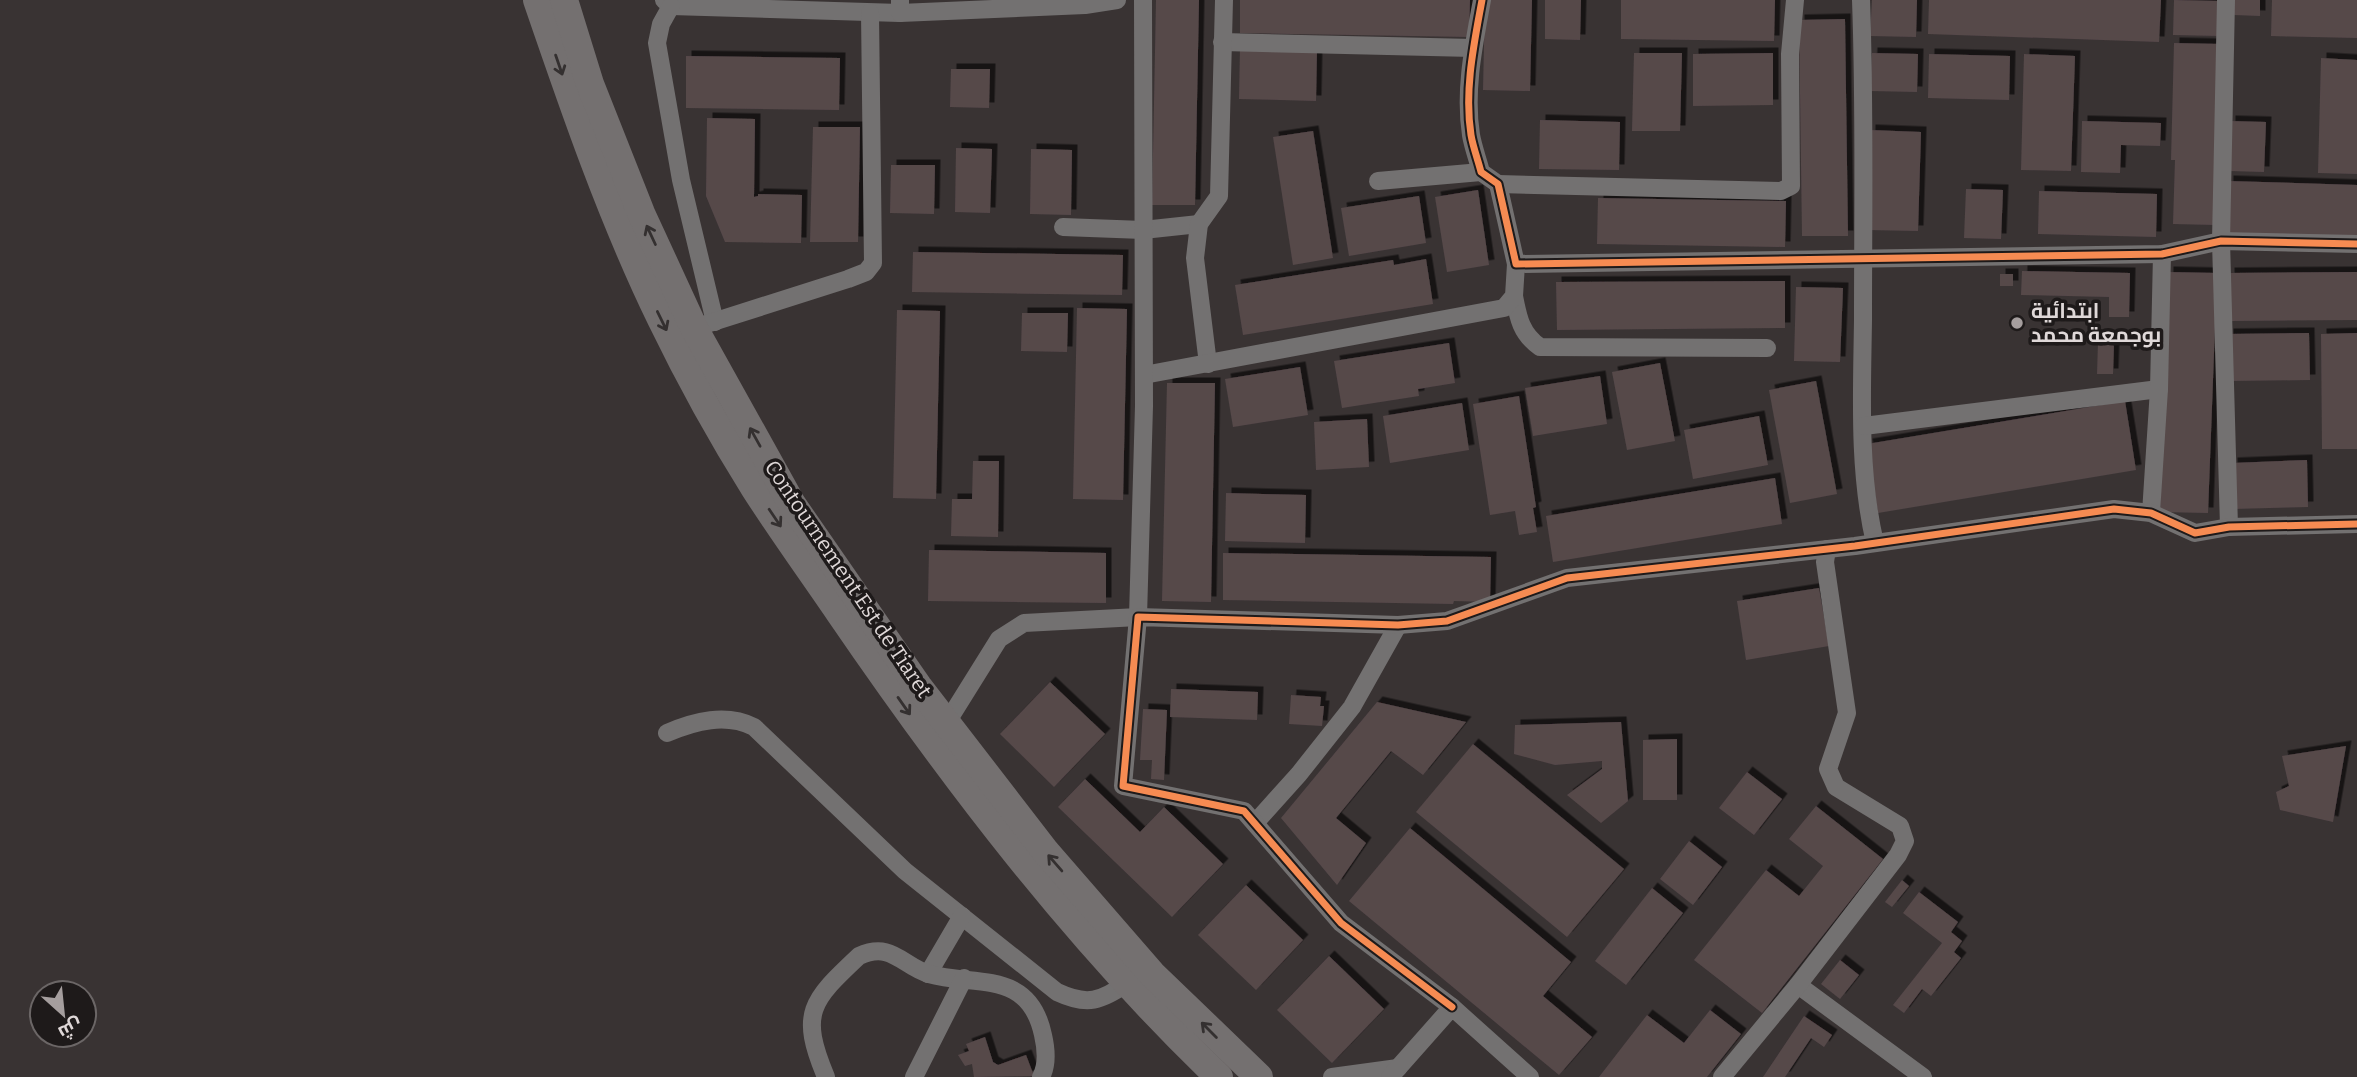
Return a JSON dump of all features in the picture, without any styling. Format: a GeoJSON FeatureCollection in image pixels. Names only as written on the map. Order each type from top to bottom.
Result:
{"type":"FeatureCollection","features":[{"type":"Feature","properties":{"kind":"highway","name":"Contournement Est de Tiaret"},"geometry":{"type":"LineString","coordinates":[[537,0],[579,124],[656,307],[708,409],[755,489],[906,711],[1038,880],[1165,1025],[1219,1077]]}},
{"type":"Feature","properties":{"kind":"highway","name":"Contournement Est de Tiaret"},"geometry":{"type":"LineString","coordinates":[[564,0],[590,84],[641,214],[705,325],[792,504],[946,724],[1046,852],[1152,974],[1259,1077]]}},
{"type":"Feature","properties":{"kind":"street"},"geometry":{"type":"LineString","coordinates":[[870,13],[873,263],[866,272],[848,279],[705,325],[657,43],[668,3],[870,13],[900,6],[1085,5],[1117,0]]}},
{"type":"Feature","properties":{"kind":"street"},"geometry":{"type":"LineString","coordinates":[[1143,0],[1144,375],[1138,617],[1123,786],[1244,811],[1341,923],[1452,1007],[1530,1077]]}},
{"type":"Feature","properties":{"kind":"street"},"geometry":{"type":"LineString","coordinates":[[1208,364],[1195,258],[1199,224],[1219,196],[1224,0]]}},
{"type":"Feature","properties":{"kind":"street"},"geometry":{"type":"LineString","coordinates":[[1481,172],[1471,136],[1469,104],[1473,48],[1482,0]]}},
{"type":"Feature","properties":{"kind":"street"},"geometry":{"type":"LineString","coordinates":[[1378,181],[1481,172],[1499,184],[1781,191],[1791,186],[1790,54],[1795,0]]}},
{"type":"Feature","properties":{"kind":"street"},"geometry":{"type":"LineString","coordinates":[[1861,0],[1864,73],[1864,426],[1867,508],[1875,542]]}},
{"type":"Feature","properties":{"kind":"street"},"geometry":{"type":"LineString","coordinates":[[2226,0],[2221,241],[2229,527]]}},
{"type":"Feature","properties":{"kind":"street"},"geometry":{"type":"LineString","coordinates":[[1222,42],[1473,48]]}},
{"type":"Feature","properties":{"kind":"street"},"geometry":{"type":"LineString","coordinates":[[1499,184],[1516,264],[1514,296],[1520,324],[1529,340],[1540,347],[1767,348]]}},
{"type":"Feature","properties":{"kind":"street"},"geometry":{"type":"LineString","coordinates":[[1063,227],[1143,230],[1199,224]]}},
{"type":"Feature","properties":{"kind":"street"},"geometry":{"type":"LineString","coordinates":[[1516,264],[2162,254],[2221,241],[2357,243]]}},
{"type":"Feature","properties":{"kind":"street"},"geometry":{"type":"LineString","coordinates":[[2151,513],[2159,389],[2162,254]]}},
{"type":"Feature","properties":{"kind":"street"},"geometry":{"type":"LineString","coordinates":[[1144,375],[1504,308],[1514,296]]}},
{"type":"Feature","properties":{"kind":"street"},"geometry":{"type":"LineString","coordinates":[[1864,426],[2159,389]]}},
{"type":"Feature","properties":{"kind":"street"},"geometry":{"type":"LineString","coordinates":[[946,724],[999,639],[1024,623],[1138,617],[1398,625],[1447,621],[1567,578],[1827,549],[2114,509],[2151,513],[2195,533],[2229,527],[2357,524]]}},
{"type":"Feature","properties":{"kind":"street"},"geometry":{"type":"LineString","coordinates":[[1722,1077],[1798,985],[1898,855],[1905,841],[1900,826],[1836,787],[1828,769],[1847,713],[1825,562],[1827,549]]}},
{"type":"Feature","properties":{"kind":"street"},"geometry":{"type":"LineString","coordinates":[[1255,823],[1299,774],[1352,707],[1398,625]]}},
{"type":"Feature","properties":{"kind":"street"},"geometry":{"type":"LineString","coordinates":[[667,733],[690,723],[716,720],[741,720],[754,727],[905,871],[1057,992],[1075,1001],[1091,1002],[1128,984]]}},
{"type":"Feature","properties":{"kind":"street"},"geometry":{"type":"LineString","coordinates":[[928,974],[962,916]]}},
{"type":"Feature","properties":{"kind":"street"},"geometry":{"type":"LineString","coordinates":[[826,1077],[817,1055],[811,1018],[815,1004],[859,956],[868,952],[884,951],[928,974],[1006,986],[1021,995],[1042,1028],[1046,1050],[1041,1077]]}},
{"type":"Feature","properties":{"kind":"street"},"geometry":{"type":"LineString","coordinates":[[914,1077],[964,978]]}},
{"type":"Feature","properties":{"kind":"street"},"geometry":{"type":"LineString","coordinates":[[1798,985],[1923,1077]]}},
{"type":"Feature","properties":{"kind":"street"},"geometry":{"type":"LineString","coordinates":[[1332,1077],[1394,1072],[1452,1007]]}},
{"type":"Feature","properties":{"kind":"building"},"geometry":{"type":"Polygon","coordinates":[[[1156,0],[1199,0],[1195,205],[1152,205],[1156,0]]]}},
{"type":"Feature","properties":{"kind":"building"},"geometry":{"type":"Polygon","coordinates":[[[1240,0],[1470,0],[1469,37],[1240,33],[1240,0]]]}},
{"type":"Feature","properties":{"kind":"building"},"geometry":{"type":"Polygon","coordinates":[[[1485,0],[1532,0],[1530,91],[1483,90],[1485,0]]]}},
{"type":"Feature","properties":{"kind":"building"},"geometry":{"type":"Polygon","coordinates":[[[1545,0],[1581,0],[1580,40],[1545,39],[1545,0]]]}},
{"type":"Feature","properties":{"kind":"building"},"geometry":{"type":"Polygon","coordinates":[[[1621,0],[1775,0],[1774,41],[1621,39],[1621,0]]]}},
{"type":"Feature","properties":{"kind":"building"},"geometry":{"type":"Polygon","coordinates":[[[1872,0],[1917,0],[1916,37],[1870,36],[1872,0]]]}},
{"type":"Feature","properties":{"kind":"building"},"geometry":{"type":"Polygon","coordinates":[[[1929,0],[2161,0],[2159,42],[1928,34],[1929,0]]]}},
{"type":"Feature","properties":{"kind":"building"},"geometry":{"type":"Polygon","coordinates":[[[2174,0],[2220,1],[2219,36],[2173,35],[2174,0]]]}},
{"type":"Feature","properties":{"kind":"building"},"geometry":{"type":"Polygon","coordinates":[[[2234,0],[2260,0],[2260,16],[2234,15],[2234,0]]]}},
{"type":"Feature","properties":{"kind":"building"},"geometry":{"type":"Polygon","coordinates":[[[2272,0],[2357,0],[2357,38],[2271,36],[2272,0]]]}},
{"type":"Feature","properties":{"kind":"building"},"geometry":{"type":"Polygon","coordinates":[[[1845,19],[1848,236],[1802,236],[1799,20],[1845,19]]]}},
{"type":"Feature","properties":{"kind":"building"},"geometry":{"type":"Polygon","coordinates":[[[2174,43],[2221,44],[2215,225],[2173,224],[2175,160],[2171,160],[2174,43]]]}},
{"type":"Feature","properties":{"kind":"building"},"geometry":{"type":"Polygon","coordinates":[[[1240,48],[1317,49],[1316,101],[1239,99],[1240,48]]]}},
{"type":"Feature","properties":{"kind":"building"},"geometry":{"type":"Polygon","coordinates":[[[1634,53],[1682,53],[1680,131],[1632,131],[1634,53]]]}},
{"type":"Feature","properties":{"kind":"building"},"geometry":{"type":"Polygon","coordinates":[[[1773,53],[1773,105],[1693,106],[1693,54],[1773,53]]]}},
{"type":"Feature","properties":{"kind":"building"},"geometry":{"type":"Polygon","coordinates":[[[1872,53],[1918,54],[1917,92],[1870,91],[1872,53]]]}},
{"type":"Feature","properties":{"kind":"building"},"geometry":{"type":"Polygon","coordinates":[[[1929,54],[2010,56],[2009,100],[1928,98],[1929,54]]]}},
{"type":"Feature","properties":{"kind":"building"},"geometry":{"type":"Polygon","coordinates":[[[2024,54],[2075,56],[2071,171],[2021,170],[2024,54]]]}},
{"type":"Feature","properties":{"kind":"building"},"geometry":{"type":"Polygon","coordinates":[[[686,56],[840,58],[839,110],[686,108],[686,56]]]}},
{"type":"Feature","properties":{"kind":"building"},"geometry":{"type":"Polygon","coordinates":[[[2321,58],[2357,60],[2357,174],[2318,173],[2321,58]]]}},
{"type":"Feature","properties":{"kind":"building"},"geometry":{"type":"Polygon","coordinates":[[[951,69],[990,69],[989,108],[950,107],[951,69]]]}},
{"type":"Feature","properties":{"kind":"building"},"geometry":{"type":"Polygon","coordinates":[[[707,118],[755,119],[754,197],[758,194],[802,195],[801,243],[725,242],[706,196],[707,118]]]}},
{"type":"Feature","properties":{"kind":"building"},"geometry":{"type":"Polygon","coordinates":[[[1540,120],[1620,122],[1619,170],[1539,169],[1540,120]]]}},
{"type":"Feature","properties":{"kind":"building"},"geometry":{"type":"Polygon","coordinates":[[[2082,121],[2161,123],[2160,146],[2121,145],[2120,173],[2081,172],[2082,121]]]}},
{"type":"Feature","properties":{"kind":"building"},"geometry":{"type":"Polygon","coordinates":[[[2230,121],[2266,122],[2264,172],[2229,171],[2230,121]]]}},
{"type":"Feature","properties":{"kind":"building"},"geometry":{"type":"Polygon","coordinates":[[[813,127],[860,127],[858,242],[810,242],[813,127]]]}},
{"type":"Feature","properties":{"kind":"building"},"geometry":{"type":"Polygon","coordinates":[[[1870,130],[1921,132],[1918,231],[1867,230],[1870,130]]]}},
{"type":"Feature","properties":{"kind":"building"},"geometry":{"type":"Polygon","coordinates":[[[1313,131],[1333,258],[1293,265],[1273,137],[1313,131]]]}},
{"type":"Feature","properties":{"kind":"building"},"geometry":{"type":"Polygon","coordinates":[[[956,148],[992,149],[990,213],[955,212],[956,148]]]}},
{"type":"Feature","properties":{"kind":"building"},"geometry":{"type":"Polygon","coordinates":[[[1031,149],[1072,150],[1071,215],[1030,214],[1031,149]]]}},
{"type":"Feature","properties":{"kind":"building"},"geometry":{"type":"Polygon","coordinates":[[[891,165],[935,165],[934,214],[890,213],[891,165]]]}},
{"type":"Feature","properties":{"kind":"building"},"geometry":{"type":"Polygon","coordinates":[[[2228,181],[2357,185],[2357,239],[2226,235],[2228,181]]]}},
{"type":"Feature","properties":{"kind":"building"},"geometry":{"type":"Polygon","coordinates":[[[1966,189],[2003,190],[2001,239],[1964,238],[1966,189]]]}},
{"type":"Feature","properties":{"kind":"building"},"geometry":{"type":"Polygon","coordinates":[[[1478,190],[1489,265],[1447,272],[1435,197],[1478,190]]]}},
{"type":"Feature","properties":{"kind":"building"},"geometry":{"type":"Polygon","coordinates":[[[2039,191],[2157,194],[2156,237],[2038,234],[2039,191]]]}},
{"type":"Feature","properties":{"kind":"building"},"geometry":{"type":"Polygon","coordinates":[[[1419,196],[1426,243],[1349,256],[1341,208],[1419,196]]]}},
{"type":"Feature","properties":{"kind":"building"},"geometry":{"type":"Polygon","coordinates":[[[1598,198],[1786,201],[1785,247],[1597,244],[1598,198]]]}},
{"type":"Feature","properties":{"kind":"building"},"geometry":{"type":"Polygon","coordinates":[[[913,252],[1123,255],[1122,295],[912,292],[913,252]]]}},
{"type":"Feature","properties":{"kind":"building"},"geometry":{"type":"Polygon","coordinates":[[[1426,259],[1433,304],[1243,335],[1235,285],[1393,260],[1394,265],[1426,259]]]}},
{"type":"Feature","properties":{"kind":"building"},"geometry":{"type":"Polygon","coordinates":[[[2022,271],[2130,273],[2129,317],[2109,317],[2109,297],[2021,295],[2022,271]]]}},
{"type":"Feature","properties":{"kind":"building"},"geometry":{"type":"Polygon","coordinates":[[[2168,272],[2217,273],[2208,513],[2160,512],[2168,272]]]}},
{"type":"Feature","properties":{"kind":"building"},"geometry":{"type":"Polygon","coordinates":[[[2357,272],[2357,320],[2230,321],[2229,273],[2357,272]]]}},
{"type":"Feature","properties":{"kind":"building"},"geometry":{"type":"Polygon","coordinates":[[[2000,274],[2013,274],[2013,286],[2000,286],[2000,274]]]}},
{"type":"Feature","properties":{"kind":"building"},"geometry":{"type":"Polygon","coordinates":[[[1785,281],[1785,328],[1557,330],[1556,282],[1785,281]]]}},
{"type":"Feature","properties":{"kind":"building"},"geometry":{"type":"Polygon","coordinates":[[[1796,287],[1843,288],[1840,362],[1794,361],[1796,287]]]}},
{"type":"Feature","properties":{"kind":"building"},"geometry":{"type":"Polygon","coordinates":[[[1077,308],[1127,309],[1123,500],[1073,499],[1077,308]]]}},
{"type":"Feature","properties":{"kind":"building"},"geometry":{"type":"Polygon","coordinates":[[[897,310],[940,311],[936,499],[893,498],[897,310]]]}},
{"type":"Feature","properties":{"kind":"building"},"geometry":{"type":"Polygon","coordinates":[[[1022,313],[1068,313],[1067,352],[1021,351],[1022,313]]]}},
{"type":"Feature","properties":{"kind":"building"},"geometry":{"type":"Polygon","coordinates":[[[2309,333],[2310,380],[2228,381],[2228,334],[2309,333]]]}},
{"type":"Feature","properties":{"kind":"building"},"geometry":{"type":"Polygon","coordinates":[[[2357,333],[2357,449],[2322,449],[2321,334],[2357,333]]]}},
{"type":"Feature","properties":{"kind":"building"},"geometry":{"type":"Polygon","coordinates":[[[1449,343],[1455,383],[1418,389],[1419,396],[1342,408],[1334,361],[1449,343]]]}},
{"type":"Feature","properties":{"kind":"building"},"geometry":{"type":"Polygon","coordinates":[[[2098,343],[2114,344],[2113,374],[2097,374],[2098,343]]]}},
{"type":"Feature","properties":{"kind":"building"},"geometry":{"type":"Polygon","coordinates":[[[1660,363],[1675,441],[1627,450],[1612,372],[1660,363]]]}},
{"type":"Feature","properties":{"kind":"building"},"geometry":{"type":"Polygon","coordinates":[[[1300,367],[1308,415],[1233,427],[1225,379],[1300,367]]]}},
{"type":"Feature","properties":{"kind":"building"},"geometry":{"type":"Polygon","coordinates":[[[1600,376],[1607,424],[1533,436],[1525,388],[1600,376]]]}},
{"type":"Feature","properties":{"kind":"building"},"geometry":{"type":"Polygon","coordinates":[[[1816,381],[1837,494],[1790,503],[1769,390],[1816,381]]]}},
{"type":"Feature","properties":{"kind":"building"},"geometry":{"type":"Polygon","coordinates":[[[1167,383],[1215,383],[1211,602],[1162,601],[1167,383]]]}},
{"type":"Feature","properties":{"kind":"building"},"geometry":{"type":"Polygon","coordinates":[[[1519,396],[1536,507],[1533,508],[1537,532],[1519,535],[1515,511],[1490,515],[1473,404],[1519,396]]]}},
{"type":"Feature","properties":{"kind":"building"},"geometry":{"type":"Polygon","coordinates":[[[2125,401],[2136,470],[1878,513],[1867,444],[2125,401]]]}},
{"type":"Feature","properties":{"kind":"building"},"geometry":{"type":"Polygon","coordinates":[[[1462,403],[1469,450],[1390,463],[1383,416],[1462,403]]]}},
{"type":"Feature","properties":{"kind":"building"},"geometry":{"type":"Polygon","coordinates":[[[1759,416],[1768,465],[1693,479],[1684,430],[1759,416]]]}},
{"type":"Feature","properties":{"kind":"building"},"geometry":{"type":"Polygon","coordinates":[[[1367,419],[1369,467],[1316,470],[1314,422],[1367,419]]]}},
{"type":"Feature","properties":{"kind":"building"},"geometry":{"type":"Polygon","coordinates":[[[2307,460],[2308,507],[2233,509],[2232,463],[2307,460]]]}},
{"type":"Feature","properties":{"kind":"building"},"geometry":{"type":"Polygon","coordinates":[[[973,461],[999,461],[998,537],[951,536],[952,499],[972,499],[973,461]]]}},
{"type":"Feature","properties":{"kind":"building"},"geometry":{"type":"Polygon","coordinates":[[[1775,478],[1782,524],[1553,562],[1546,516],[1775,478]]]}},
{"type":"Feature","properties":{"kind":"building"},"geometry":{"type":"Polygon","coordinates":[[[1226,493],[1306,495],[1305,543],[1225,541],[1226,493]]]}},
{"type":"Feature","properties":{"kind":"building"},"geometry":{"type":"Polygon","coordinates":[[[929,550],[1106,553],[1106,603],[928,601],[929,550]]]}},
{"type":"Feature","properties":{"kind":"building"},"geometry":{"type":"Polygon","coordinates":[[[1223,553],[1491,557],[1490,602],[1454,601],[1453,604],[1223,600],[1223,553]]]}},
{"type":"Feature","properties":{"kind":"building"},"geometry":{"type":"Polygon","coordinates":[[[1819,588],[1829,646],[1746,660],[1737,601],[1819,588]]]}},
{"type":"Feature","properties":{"kind":"building"},"geometry":{"type":"Polygon","coordinates":[[[1050,682],[1105,734],[1054,787],[1000,734],[1050,682]]]}},
{"type":"Feature","properties":{"kind":"building"},"geometry":{"type":"Polygon","coordinates":[[[1171,689],[1258,692],[1257,720],[1170,717],[1171,689]]]}},
{"type":"Feature","properties":{"kind":"building"},"geometry":{"type":"Polygon","coordinates":[[[1291,695],[1321,697],[1320,706],[1324,706],[1322,726],[1289,724],[1291,695]]]}},
{"type":"Feature","properties":{"kind":"building"},"geometry":{"type":"Polygon","coordinates":[[[1377,702],[1466,722],[1423,775],[1391,751],[1336,818],[1366,843],[1337,885],[1281,818],[1377,702]]]}},
{"type":"Feature","properties":{"kind":"building"},"geometry":{"type":"Polygon","coordinates":[[[1143,709],[1167,710],[1164,780],[1151,779],[1152,760],[1140,760],[1143,709]]]}},
{"type":"Feature","properties":{"kind":"building"},"geometry":{"type":"Polygon","coordinates":[[[1621,722],[1628,801],[1601,823],[1567,795],[1602,769],[1602,761],[1555,765],[1514,754],[1515,725],[1621,722]]]}},
{"type":"Feature","properties":{"kind":"building"},"geometry":{"type":"Polygon","coordinates":[[[1677,739],[1677,800],[1643,800],[1643,740],[1677,739]]]}},
{"type":"Feature","properties":{"kind":"building"},"geometry":{"type":"Polygon","coordinates":[[[1473,744],[1624,869],[1567,937],[1416,812],[1473,744]]]}},
{"type":"Feature","properties":{"kind":"building"},"geometry":{"type":"Polygon","coordinates":[[[2346,746],[2333,822],[2280,810],[2276,792],[2289,786],[2282,756],[2346,746]]]}},
{"type":"Feature","properties":{"kind":"building"},"geometry":{"type":"Polygon","coordinates":[[[1747,772],[1782,799],[1754,835],[1719,808],[1747,772]]]}},
{"type":"Feature","properties":{"kind":"building"},"geometry":{"type":"Polygon","coordinates":[[[1085,779],[1140,832],[1164,807],[1223,864],[1172,917],[1058,807],[1085,779]]]}},
{"type":"Feature","properties":{"kind":"building"},"geometry":{"type":"Polygon","coordinates":[[[1816,806],[1883,859],[1762,1013],[1694,960],[1766,870],[1799,896],[1823,866],[1789,839],[1816,806]]]}},
{"type":"Feature","properties":{"kind":"building"},"geometry":{"type":"Polygon","coordinates":[[[1410,828],[1571,962],[1543,996],[1592,1037],[1559,1075],[1349,901],[1410,828]]]}},
{"type":"Feature","properties":{"kind":"building"},"geometry":{"type":"Polygon","coordinates":[[[1689,841],[1722,867],[1693,905],[1660,879],[1689,841]]]}},
{"type":"Feature","properties":{"kind":"building"},"geometry":{"type":"Polygon","coordinates":[[[1902,880],[1909,886],[1892,907],[1885,902],[1902,880]]]}},
{"type":"Feature","properties":{"kind":"building"},"geometry":{"type":"Polygon","coordinates":[[[1246,885],[1303,940],[1256,990],[1198,935],[1246,885]]]}},
{"type":"Feature","properties":{"kind":"building"},"geometry":{"type":"Polygon","coordinates":[[[1652,888],[1683,913],[1626,985],[1595,961],[1652,888]]]}},
{"type":"Feature","properties":{"kind":"building"},"geometry":{"type":"Polygon","coordinates":[[[1919,892],[1958,922],[1951,932],[1962,941],[1954,952],[1961,958],[1931,996],[1922,989],[1904,1013],[1893,1005],[1942,943],[1903,913],[1919,892]]]}},
{"type":"Feature","properties":{"kind":"building"},"geometry":{"type":"Polygon","coordinates":[[[1329,956],[1384,1009],[1332,1063],[1277,1010],[1329,956]]]}},
{"type":"Feature","properties":{"kind":"building"},"geometry":{"type":"Polygon","coordinates":[[[1840,960],[1859,975],[1840,999],[1821,984],[1840,960]]]}},
{"type":"Feature","properties":{"kind":"building"},"geometry":{"type":"Polygon","coordinates":[[[1710,1010],[1741,1034],[1707,1077],[1599,1077],[1647,1015],[1684,1043],[1710,1010]]]}},
{"type":"Feature","properties":{"kind":"building"},"geometry":{"type":"Polygon","coordinates":[[[1804,1016],[1832,1035],[1824,1047],[1811,1038],[1785,1077],[1763,1077],[1804,1016]]]}},
{"type":"Feature","properties":{"kind":"building"},"geometry":{"type":"Polygon","coordinates":[[[985,1037],[993,1062],[998,1065],[1026,1055],[1034,1076],[974,1077],[972,1064],[965,1066],[958,1055],[969,1051],[966,1044],[985,1037]]]}},
{"type":"Feature","properties":{"kind":"cycle path"},"geometry":{"type":"LineString","coordinates":[[1482,0],[1469,84],[1471,135],[1481,172],[1498,184],[1516,264],[2162,254],[2221,241],[2357,244]]}},
{"type":"Feature","properties":{"kind":"cycle path"},"geometry":{"type":"LineString","coordinates":[[1452,1007],[1341,923],[1244,811],[1123,786],[1138,617],[1398,625],[1447,621],[1567,578],[1855,546],[2114,509],[2151,513],[2195,533],[2229,527],[2357,524]]}},
{"type":"Feature","properties":{"kind":"place","name":"ابتدائية بوجمعة محمد"},"geometry":{"type":"Point","coordinates":[2017,323]}}]}
